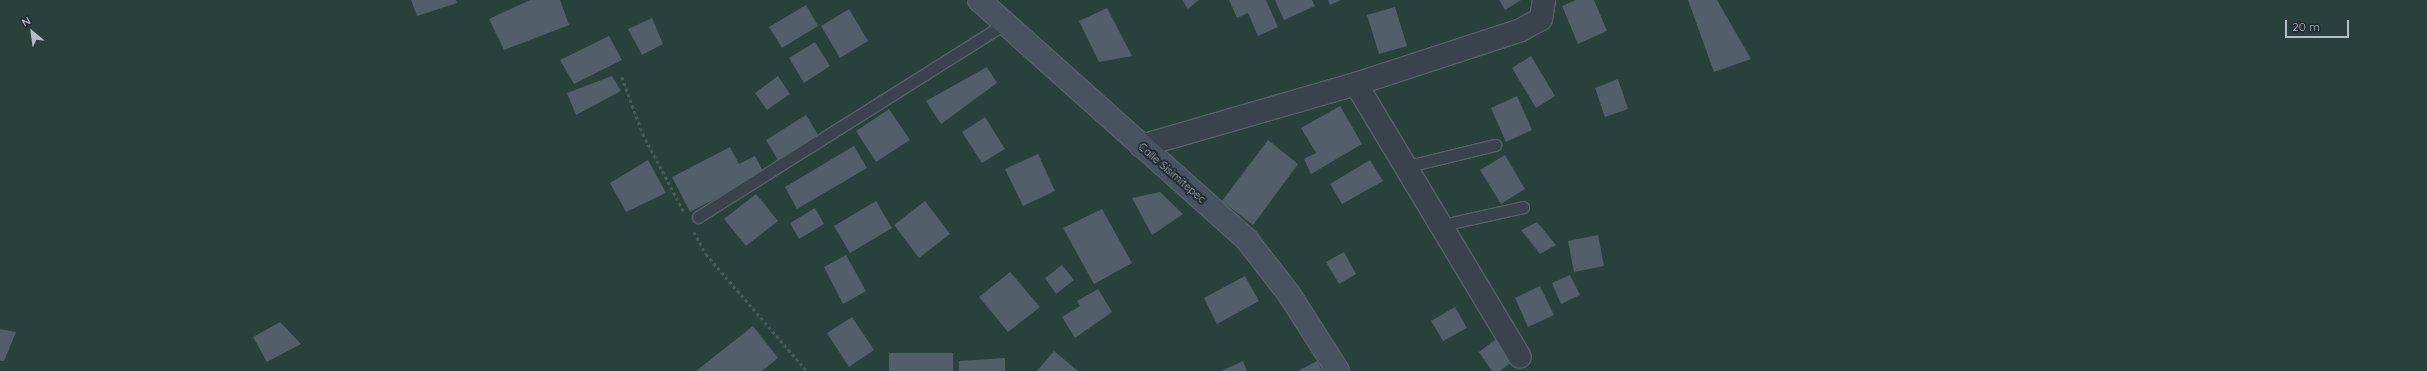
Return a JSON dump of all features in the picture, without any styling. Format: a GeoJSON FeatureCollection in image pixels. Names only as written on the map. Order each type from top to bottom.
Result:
{"type":"FeatureCollection","features":[{"type":"Feature","properties":{"kind":"street","name":"Calle Sisimitepec"},"geometry":{"type":"LineString","coordinates":[[979,0],[1004,24],[1247,240],[1289,294],[1338,371]]}},
{"type":"Feature","properties":{"kind":"street"},"geometry":{"type":"LineString","coordinates":[[1141,146],[1356,84],[1521,30],[1541,19],[1544,0]]}},
{"type":"Feature","properties":{"kind":"street"},"geometry":{"type":"LineString","coordinates":[[1356,84],[1404,167],[1442,225],[1520,357]]}},
{"type":"Feature","properties":{"kind":"lane"},"geometry":{"type":"LineString","coordinates":[[698,217],[1004,24]]}},
{"type":"Feature","properties":{"kind":"lane"},"geometry":{"type":"LineString","coordinates":[[1404,167],[1495,145]]}},
{"type":"Feature","properties":{"kind":"lane"},"geometry":{"type":"LineString","coordinates":[[1442,225],[1523,207]]}},
{"type":"Feature","properties":{"kind":"green space"},"geometry":{"type":"Polygon","coordinates":[[[0,0],[2427,0],[2427,371],[0,371],[0,0]]]}},
{"type":"Feature","properties":{"kind":"building"},"geometry":{"type":"Polygon","coordinates":[[[411,0],[456,0],[457,3],[417,16],[411,0]]]}},
{"type":"Feature","properties":{"kind":"building"},"geometry":{"type":"Polygon","coordinates":[[[530,0],[560,0],[569,25],[504,50],[489,19],[530,0]]]}},
{"type":"Feature","properties":{"kind":"building"},"geometry":{"type":"Polygon","coordinates":[[[1182,0],[1199,0],[1188,9],[1182,0]]]}},
{"type":"Feature","properties":{"kind":"building"},"geometry":{"type":"Polygon","coordinates":[[[1229,0],[1266,0],[1278,27],[1258,36],[1248,13],[1237,18],[1229,0]]]}},
{"type":"Feature","properties":{"kind":"building"},"geometry":{"type":"Polygon","coordinates":[[[1275,0],[1312,0],[1315,6],[1284,20],[1275,0]]]}},
{"type":"Feature","properties":{"kind":"building"},"geometry":{"type":"Polygon","coordinates":[[[1328,0],[1341,0],[1330,5],[1328,0]]]}},
{"type":"Feature","properties":{"kind":"building"},"geometry":{"type":"Polygon","coordinates":[[[1499,0],[1521,0],[1505,10],[1499,0]]]}},
{"type":"Feature","properties":{"kind":"building"},"geometry":{"type":"Polygon","coordinates":[[[1576,0],[1594,0],[1607,31],[1578,44],[1562,6],[1576,0]]]}},
{"type":"Feature","properties":{"kind":"building"},"geometry":{"type":"Polygon","coordinates":[[[1688,0],[1717,0],[1751,59],[1714,72],[1688,0]]]}},
{"type":"Feature","properties":{"kind":"building"},"geometry":{"type":"Polygon","coordinates":[[[806,5],[818,26],[782,48],[769,27],[806,5]]]}},
{"type":"Feature","properties":{"kind":"building"},"geometry":{"type":"Polygon","coordinates":[[[1395,7],[1407,46],[1379,54],[1367,15],[1395,7]]]}},
{"type":"Feature","properties":{"kind":"building"},"geometry":{"type":"Polygon","coordinates":[[[1107,8],[1132,56],[1099,62],[1079,21],[1107,8]]]}},
{"type":"Feature","properties":{"kind":"building"},"geometry":{"type":"Polygon","coordinates":[[[849,9],[868,41],[840,58],[821,26],[849,9]]]}},
{"type":"Feature","properties":{"kind":"building"},"geometry":{"type":"Polygon","coordinates":[[[652,18],[663,44],[642,55],[628,29],[652,18]]]}},
{"type":"Feature","properties":{"kind":"building"},"geometry":{"type":"Polygon","coordinates":[[[609,36],[622,60],[574,84],[560,60],[609,36]]]}},
{"type":"Feature","properties":{"kind":"building"},"geometry":{"type":"Polygon","coordinates":[[[815,42],[830,66],[804,83],[789,58],[815,42]]]}},
{"type":"Feature","properties":{"kind":"building"},"geometry":{"type":"Polygon","coordinates":[[[1531,56],[1555,96],[1536,108],[1512,68],[1531,56]]]}},
{"type":"Feature","properties":{"kind":"building"},"geometry":{"type":"Polygon","coordinates":[[[987,67],[997,83],[941,124],[926,101],[987,67]]]}},
{"type":"Feature","properties":{"kind":"building"},"geometry":{"type":"Polygon","coordinates":[[[612,76],[621,91],[576,115],[567,93],[612,76]]]}},
{"type":"Feature","properties":{"kind":"building"},"geometry":{"type":"Polygon","coordinates":[[[778,76],[790,94],[767,110],[755,93],[778,76]]]}},
{"type":"Feature","properties":{"kind":"building"},"geometry":{"type":"Polygon","coordinates":[[[1618,79],[1628,109],[1605,117],[1595,88],[1618,79]]]}},
{"type":"Feature","properties":{"kind":"building"},"geometry":{"type":"Polygon","coordinates":[[[1517,96],[1532,130],[1506,142],[1491,108],[1517,96]]]}},
{"type":"Feature","properties":{"kind":"building"},"geometry":{"type":"Polygon","coordinates":[[[1340,106],[1362,144],[1311,174],[1304,159],[1316,153],[1301,128],[1340,106]]]}},
{"type":"Feature","properties":{"kind":"building"},"geometry":{"type":"Polygon","coordinates":[[[889,109],[910,140],[876,162],[856,131],[889,109]]]}},
{"type":"Feature","properties":{"kind":"building"},"geometry":{"type":"Polygon","coordinates":[[[806,115],[818,135],[778,160],[766,140],[806,115]]]}},
{"type":"Feature","properties":{"kind":"building"},"geometry":{"type":"Polygon","coordinates":[[[985,117],[1005,149],[982,163],[962,132],[985,117]]]}},
{"type":"Feature","properties":{"kind":"building"},"geometry":{"type":"Polygon","coordinates":[[[1268,140],[1298,164],[1253,225],[1222,201],[1268,140]]]}},
{"type":"Feature","properties":{"kind":"building"},"geometry":{"type":"Polygon","coordinates":[[[854,146],[867,168],[797,209],[785,187],[854,146]]]}},
{"type":"Feature","properties":{"kind":"building"},"geometry":{"type":"Polygon","coordinates":[[[730,147],[739,164],[755,156],[764,173],[690,212],[672,177],[730,147]]]}},
{"type":"Feature","properties":{"kind":"building"},"geometry":{"type":"Polygon","coordinates":[[[1038,154],[1055,191],[1023,206],[1005,169],[1038,154]]]}},
{"type":"Feature","properties":{"kind":"building"},"geometry":{"type":"Polygon","coordinates":[[[1505,155],[1525,189],[1501,204],[1480,170],[1505,155]]]}},
{"type":"Feature","properties":{"kind":"building"},"geometry":{"type":"Polygon","coordinates":[[[648,160],[666,193],[626,212],[610,183],[648,160]]]}},
{"type":"Feature","properties":{"kind":"building"},"geometry":{"type":"Polygon","coordinates":[[[1370,160],[1383,181],[1342,204],[1330,184],[1370,160]]]}},
{"type":"Feature","properties":{"kind":"building"},"geometry":{"type":"Polygon","coordinates":[[[1160,192],[1183,214],[1152,235],[1132,198],[1160,192]]]}},
{"type":"Feature","properties":{"kind":"building"},"geometry":{"type":"Polygon","coordinates":[[[756,194],[778,221],[746,246],[724,219],[756,194]]]}},
{"type":"Feature","properties":{"kind":"building"},"geometry":{"type":"Polygon","coordinates":[[[876,201],[892,228],[850,253],[834,226],[876,201]]]}},
{"type":"Feature","properties":{"kind":"building"},"geometry":{"type":"Polygon","coordinates":[[[925,201],[950,234],[919,258],[894,225],[925,201]]]}},
{"type":"Feature","properties":{"kind":"building"},"geometry":{"type":"Polygon","coordinates":[[[815,208],[824,224],[799,239],[790,223],[815,208]]]}},
{"type":"Feature","properties":{"kind":"building"},"geometry":{"type":"Polygon","coordinates":[[[1102,209],[1132,263],[1094,284],[1063,228],[1102,209]]]}},
{"type":"Feature","properties":{"kind":"building"},"geometry":{"type":"Polygon","coordinates":[[[1537,222],[1556,245],[1540,254],[1521,230],[1537,222]]]}},
{"type":"Feature","properties":{"kind":"building"},"geometry":{"type":"Polygon","coordinates":[[[1598,235],[1604,266],[1574,272],[1568,241],[1598,235]]]}},
{"type":"Feature","properties":{"kind":"building"},"geometry":{"type":"Polygon","coordinates":[[[1344,252],[1356,274],[1339,284],[1326,262],[1344,252]]]}},
{"type":"Feature","properties":{"kind":"building"},"geometry":{"type":"Polygon","coordinates":[[[846,255],[866,291],[843,304],[824,267],[846,255]]]}},
{"type":"Feature","properties":{"kind":"building"},"geometry":{"type":"Polygon","coordinates":[[[1062,265],[1074,280],[1056,294],[1045,278],[1062,265]]]}},
{"type":"Feature","properties":{"kind":"building"},"geometry":{"type":"Polygon","coordinates":[[[1010,272],[1040,307],[1008,332],[979,297],[1010,272]]]}},
{"type":"Feature","properties":{"kind":"building"},"geometry":{"type":"Polygon","coordinates":[[[1570,275],[1580,295],[1561,304],[1552,283],[1570,275]]]}},
{"type":"Feature","properties":{"kind":"building"},"geometry":{"type":"Polygon","coordinates":[[[1245,276],[1259,301],[1217,324],[1204,298],[1245,276]]]}},
{"type":"Feature","properties":{"kind":"building"},"geometry":{"type":"Polygon","coordinates":[[[1540,286],[1554,315],[1528,327],[1515,298],[1540,286]]]}},
{"type":"Feature","properties":{"kind":"building"},"geometry":{"type":"Polygon","coordinates":[[[1098,289],[1112,312],[1075,338],[1062,317],[1080,306],[1077,301],[1098,289]]]}},
{"type":"Feature","properties":{"kind":"building"},"geometry":{"type":"Polygon","coordinates":[[[1455,307],[1467,328],[1443,341],[1431,321],[1455,307]]]}},
{"type":"Feature","properties":{"kind":"building"},"geometry":{"type":"Polygon","coordinates":[[[852,317],[874,350],[849,367],[827,333],[852,317]]]}},
{"type":"Feature","properties":{"kind":"building"},"geometry":{"type":"Polygon","coordinates":[[[280,322],[301,344],[267,362],[253,337],[280,322]]]}},
{"type":"Feature","properties":{"kind":"building"},"geometry":{"type":"Polygon","coordinates":[[[753,326],[778,358],[762,371],[696,371],[753,326]]]}},
{"type":"Feature","properties":{"kind":"building"},"geometry":{"type":"Polygon","coordinates":[[[0,329],[16,332],[4,361],[0,361],[0,329]]]}},
{"type":"Feature","properties":{"kind":"building"},"geometry":{"type":"Polygon","coordinates":[[[1497,338],[1513,361],[1500,371],[1492,371],[1479,352],[1497,338]]]}},
{"type":"Feature","properties":{"kind":"building"},"geometry":{"type":"Polygon","coordinates":[[[1054,351],[1078,371],[1037,371],[1054,351]]]}},
{"type":"Feature","properties":{"kind":"building"},"geometry":{"type":"Polygon","coordinates":[[[889,353],[953,353],[953,371],[889,371],[889,353]]]}},
{"type":"Feature","properties":{"kind":"building"},"geometry":{"type":"Polygon","coordinates":[[[1005,358],[1005,371],[959,371],[959,361],[1005,358]]]}},
{"type":"Feature","properties":{"kind":"building"},"geometry":{"type":"Polygon","coordinates":[[[1243,361],[1247,371],[1221,371],[1243,361]]]}},
{"type":"Feature","properties":{"kind":"building"},"geometry":{"type":"Polygon","coordinates":[[[1317,361],[1322,371],[1298,371],[1317,361]]]}}]}
